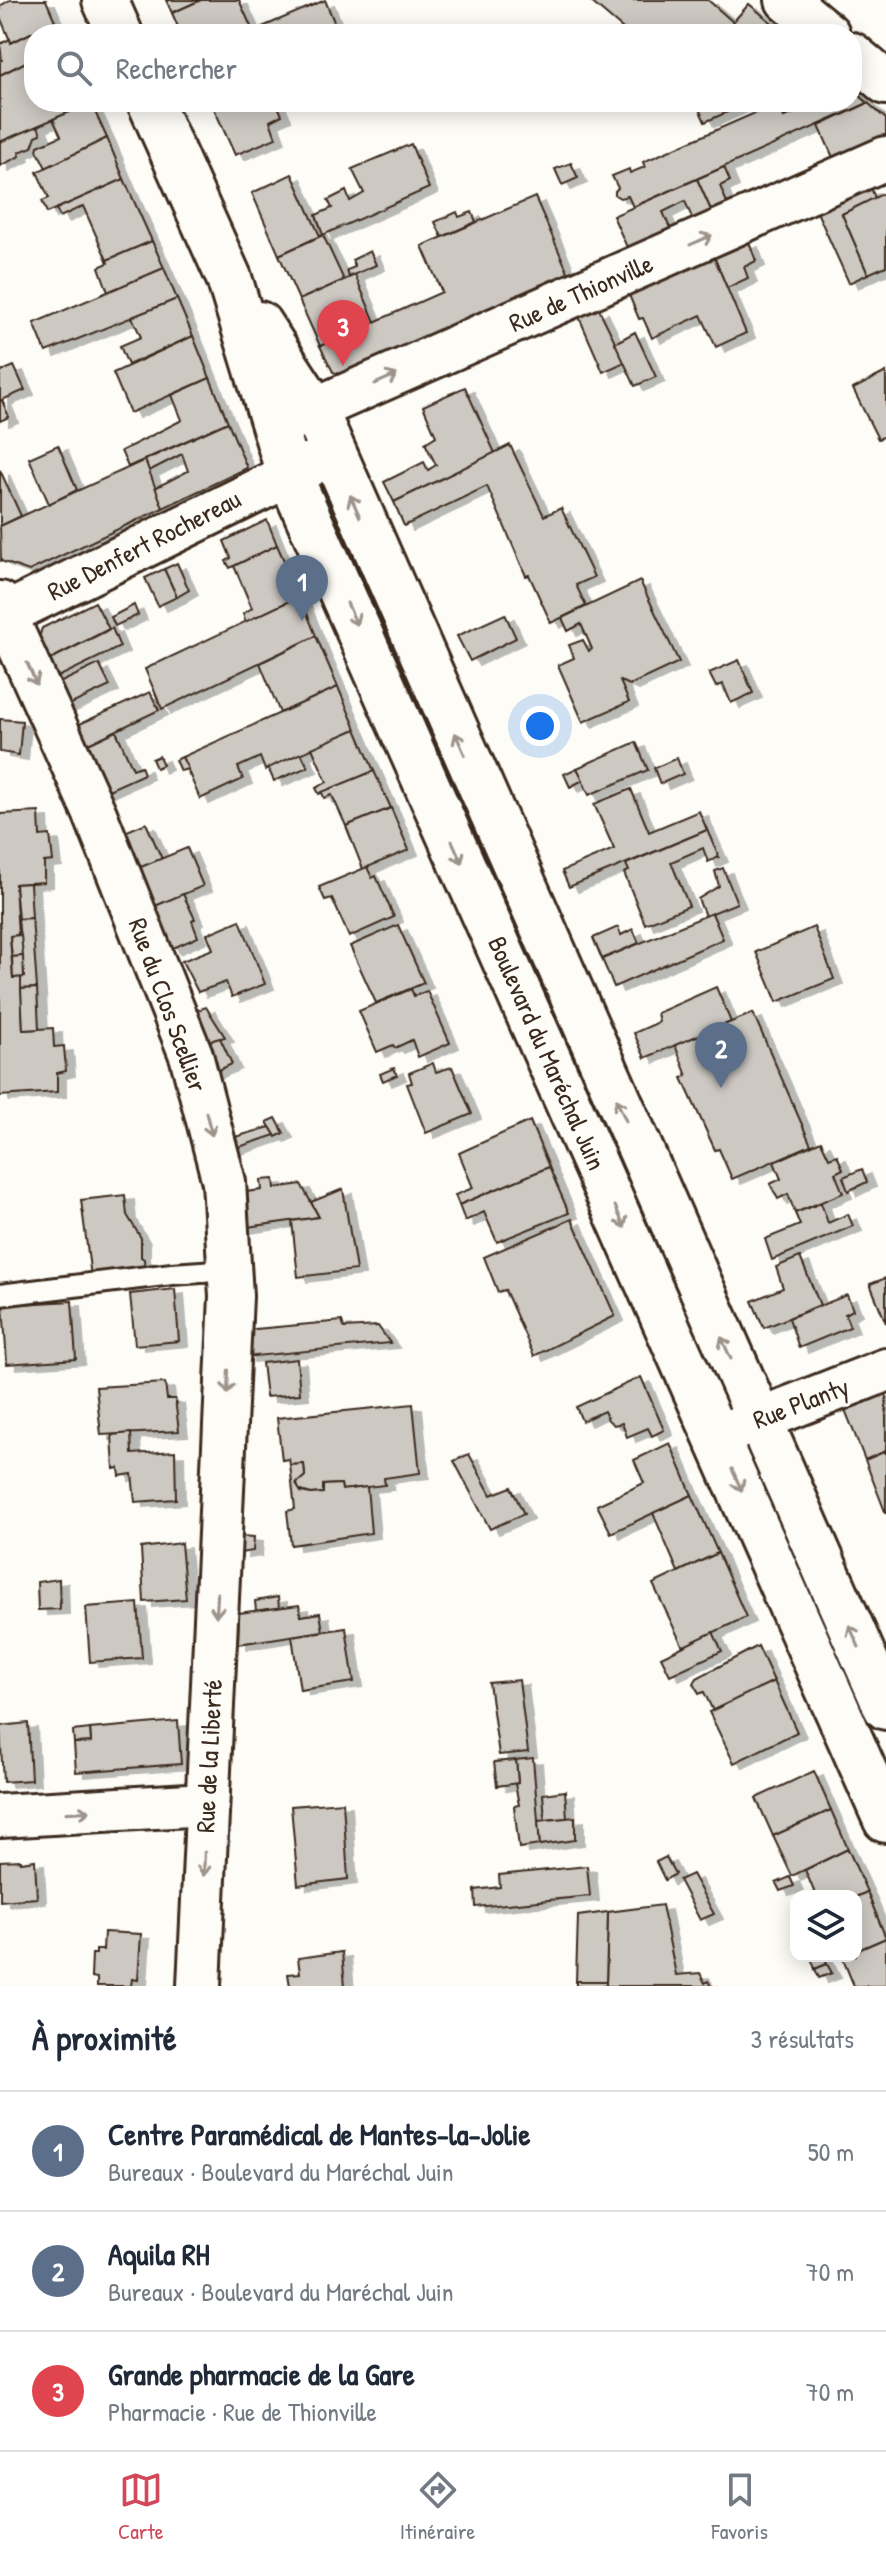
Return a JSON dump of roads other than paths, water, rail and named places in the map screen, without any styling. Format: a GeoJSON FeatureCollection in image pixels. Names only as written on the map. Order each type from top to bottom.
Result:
{"type":"FeatureCollection","features":[{"type":"Feature","properties":{"kind":"main road"},"geometry":{"type":"LineString","coordinates":[[105,0],[116,24]]}},
{"type":"Feature","properties":{"kind":"main road","name":"Boulevard du Maréchal Juin"},"geometry":{"type":"LineString","coordinates":[[154,112],[229,278],[289,474],[886,1820]]}},
{"type":"Feature","properties":{"kind":"main road","name":"Boulevard du Maréchal Juin"},"geometry":{"type":"LineString","coordinates":[[229,278],[315,410],[886,1707]]}},
{"type":"Feature","properties":{"kind":"street"},"geometry":{"type":"LineString","coordinates":[[787,0],[816,24]]}},
{"type":"Feature","properties":{"kind":"street"},"geometry":{"type":"LineString","coordinates":[[862,63],[886,83]]}},
{"type":"Feature","properties":{"kind":"street","name":"Rue de Thionville"},"geometry":{"type":"LineString","coordinates":[[275,427],[886,158]]}},
{"type":"Feature","properties":{"kind":"street","name":"Rue Denfert Rochereau"},"geometry":{"type":"LineString","coordinates":[[2,612],[332,454]]}},
{"type":"Feature","properties":{"kind":"street","name":"Rue du Clos Scellier"},"geometry":{"type":"LineString","coordinates":[[2,612],[95,814],[191,1055],[224,1182],[231,1296],[222,1527]]}},
{"type":"Feature","properties":{"kind":"street","name":"Rue Planty"},"geometry":{"type":"LineString","coordinates":[[717,1436],[886,1370]]}},
{"type":"Feature","properties":{"kind":"street","name":"Rue de la Liberté"},"geometry":{"type":"LineString","coordinates":[[199,1986],[222,1527]]}},
{"type":"Feature","properties":{"kind":"street"},"geometry":{"type":"LineString","coordinates":[[0,1816],[206,1804]]}},
{"type":"Feature","properties":{"kind":"lane"},"geometry":{"type":"LineString","coordinates":[[0,1295],[230,1270]]}},
{"type":"Feature","properties":{"kind":"place","name":"Grande pharmacie de la Gare"},"geometry":{"type":"Point","coordinates":[343,366]}},
{"type":"Feature","properties":{"kind":"place","name":"Centre Paramédical de Mantes-la-Jolie"},"geometry":{"type":"Point","coordinates":[302,621]}},
{"type":"Feature","properties":{"kind":"place","name":"Aquila RH"},"geometry":{"type":"Point","coordinates":[721,1088]}}]}
